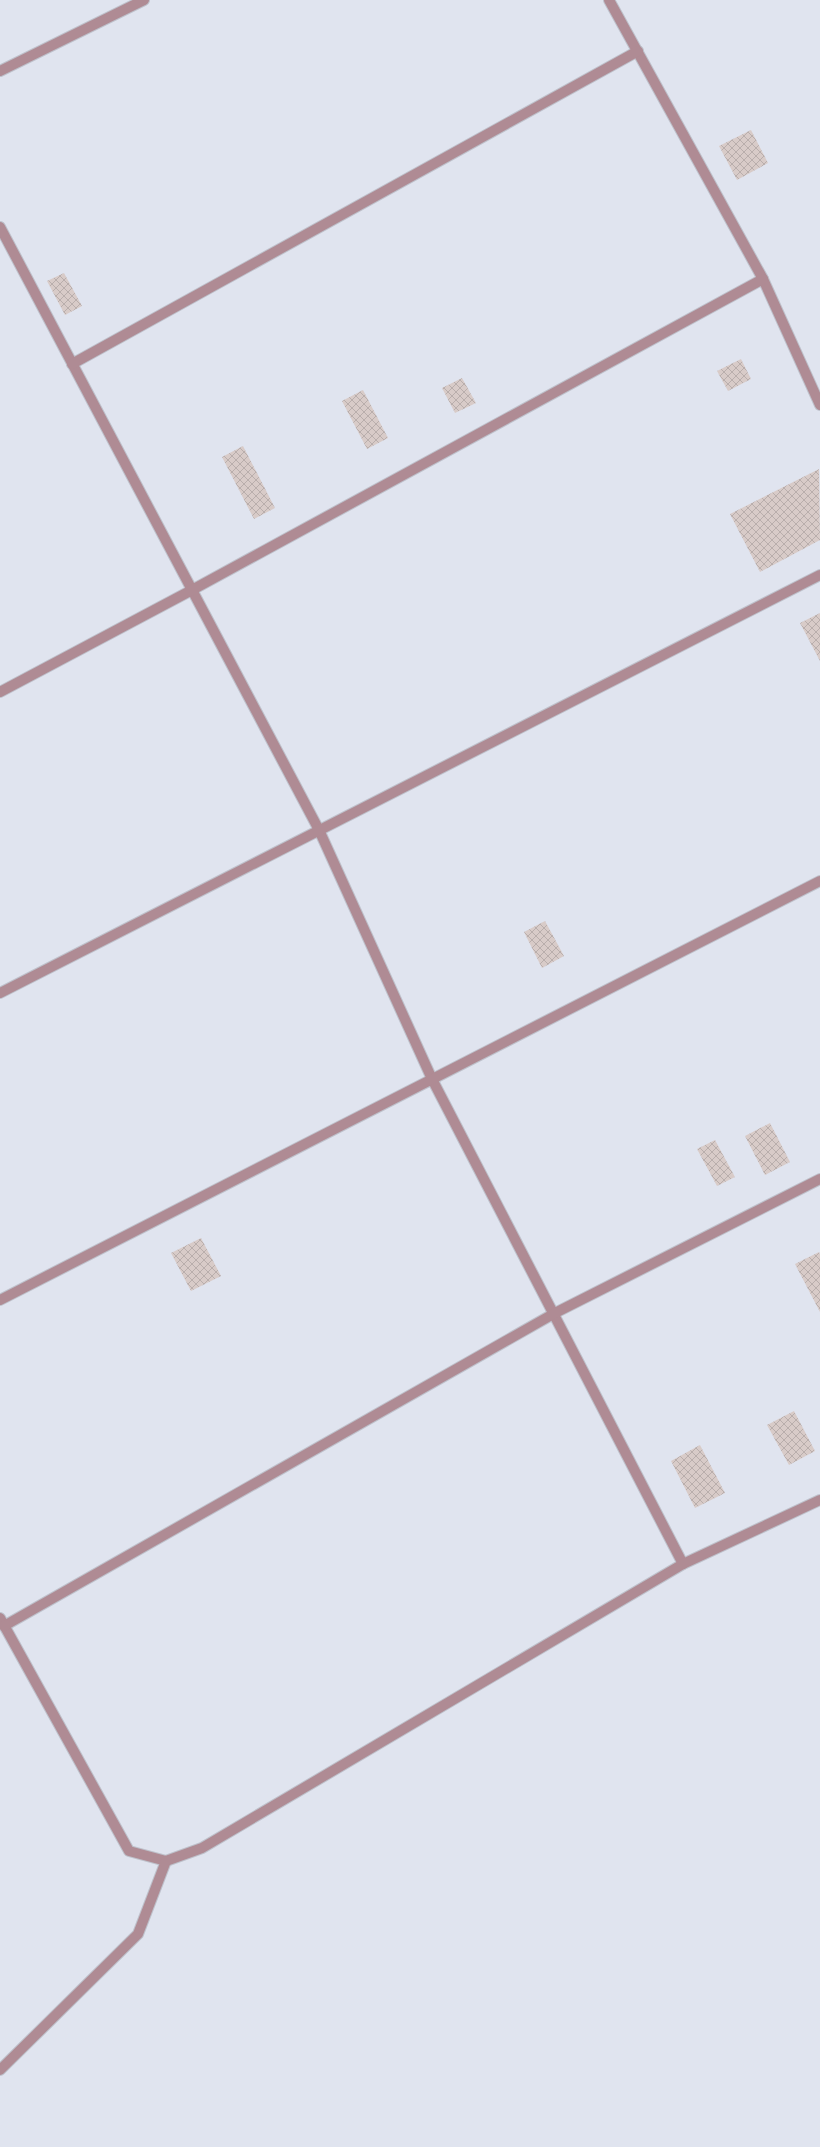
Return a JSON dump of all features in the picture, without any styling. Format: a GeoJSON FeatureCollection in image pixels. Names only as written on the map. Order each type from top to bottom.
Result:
{"type":"FeatureCollection","features":[{"type":"Feature","properties":{"kind":"street"},"geometry":{"type":"LineString","coordinates":[[0,71],[144,0]]}},
{"type":"Feature","properties":{"kind":"street"},"geometry":{"type":"LineString","coordinates":[[609,0],[763,279],[819,402]]}},
{"type":"Feature","properties":{"kind":"street"},"geometry":{"type":"LineString","coordinates":[[72,364],[638,51]]}},
{"type":"Feature","properties":{"kind":"street"},"geometry":{"type":"LineString","coordinates":[[0,227],[319,830],[432,1079],[555,1313],[683,1564]]}},
{"type":"Feature","properties":{"kind":"street"},"geometry":{"type":"LineString","coordinates":[[0,692],[192,590],[763,279]]}},
{"type":"Feature","properties":{"kind":"street"},"geometry":{"type":"LineString","coordinates":[[0,993],[820,575]]}},
{"type":"Feature","properties":{"kind":"street"},"geometry":{"type":"LineString","coordinates":[[0,1300],[820,881]]}},
{"type":"Feature","properties":{"kind":"street"},"geometry":{"type":"LineString","coordinates":[[820,1180],[555,1313],[2,1622],[129,1851],[166,1861],[202,1848],[683,1564],[820,1500]]}},
{"type":"Feature","properties":{"kind":"street"},"geometry":{"type":"LineString","coordinates":[[0,2070],[138,1934],[166,1861]]}},
{"type":"Feature","properties":{"kind":"building"},"geometry":{"type":"Polygon","coordinates":[[[751,130],[768,163],[737,180],[719,146],[751,130]]]}},
{"type":"Feature","properties":{"kind":"building"},"geometry":{"type":"Polygon","coordinates":[[[64,273],[82,306],[65,315],[47,281],[64,273]]]}},
{"type":"Feature","properties":{"kind":"building"},"geometry":{"type":"Polygon","coordinates":[[[741,359],[751,379],[728,391],[717,371],[741,359]]]}},
{"type":"Feature","properties":{"kind":"building"},"geometry":{"type":"Polygon","coordinates":[[[462,378],[476,403],[455,413],[442,388],[462,378]]]}},
{"type":"Feature","properties":{"kind":"building"},"geometry":{"type":"Polygon","coordinates":[[[363,390],[388,438],[367,449],[342,401],[363,390]]]}},
{"type":"Feature","properties":{"kind":"building"},"geometry":{"type":"Polygon","coordinates":[[[243,446],[275,508],[254,519],[222,457],[243,446]]]}},
{"type":"Feature","properties":{"kind":"building"},"geometry":{"type":"Polygon","coordinates":[[[819,469],[820,540],[760,572],[730,514],[819,469]]]}},
{"type":"Feature","properties":{"kind":"building"},"geometry":{"type":"Polygon","coordinates":[[[820,613],[820,661],[800,623],[820,613]]]}},
{"type":"Feature","properties":{"kind":"building"},"geometry":{"type":"Polygon","coordinates":[[[545,921],[564,956],[542,968],[524,932],[545,921]]]}},
{"type":"Feature","properties":{"kind":"building"},"geometry":{"type":"Polygon","coordinates":[[[770,1123],[790,1162],[765,1175],[745,1136],[770,1123]]]}},
{"type":"Feature","properties":{"kind":"building"},"geometry":{"type":"Polygon","coordinates":[[[715,1140],[735,1177],[717,1186],[697,1149],[715,1140]]]}},
{"type":"Feature","properties":{"kind":"building"},"geometry":{"type":"Polygon","coordinates":[[[201,1238],[221,1276],[191,1291],[171,1253],[201,1238]]]}},
{"type":"Feature","properties":{"kind":"building"},"geometry":{"type":"Polygon","coordinates":[[[819,1252],[820,1254],[820,1312],[795,1264],[819,1252]]]}},
{"type":"Feature","properties":{"kind":"building"},"geometry":{"type":"Polygon","coordinates":[[[794,1411],[815,1451],[789,1465],[767,1425],[794,1411]]]}},
{"type":"Feature","properties":{"kind":"building"},"geometry":{"type":"Polygon","coordinates":[[[700,1445],[725,1493],[695,1508],[671,1461],[700,1445]]]}}]}
